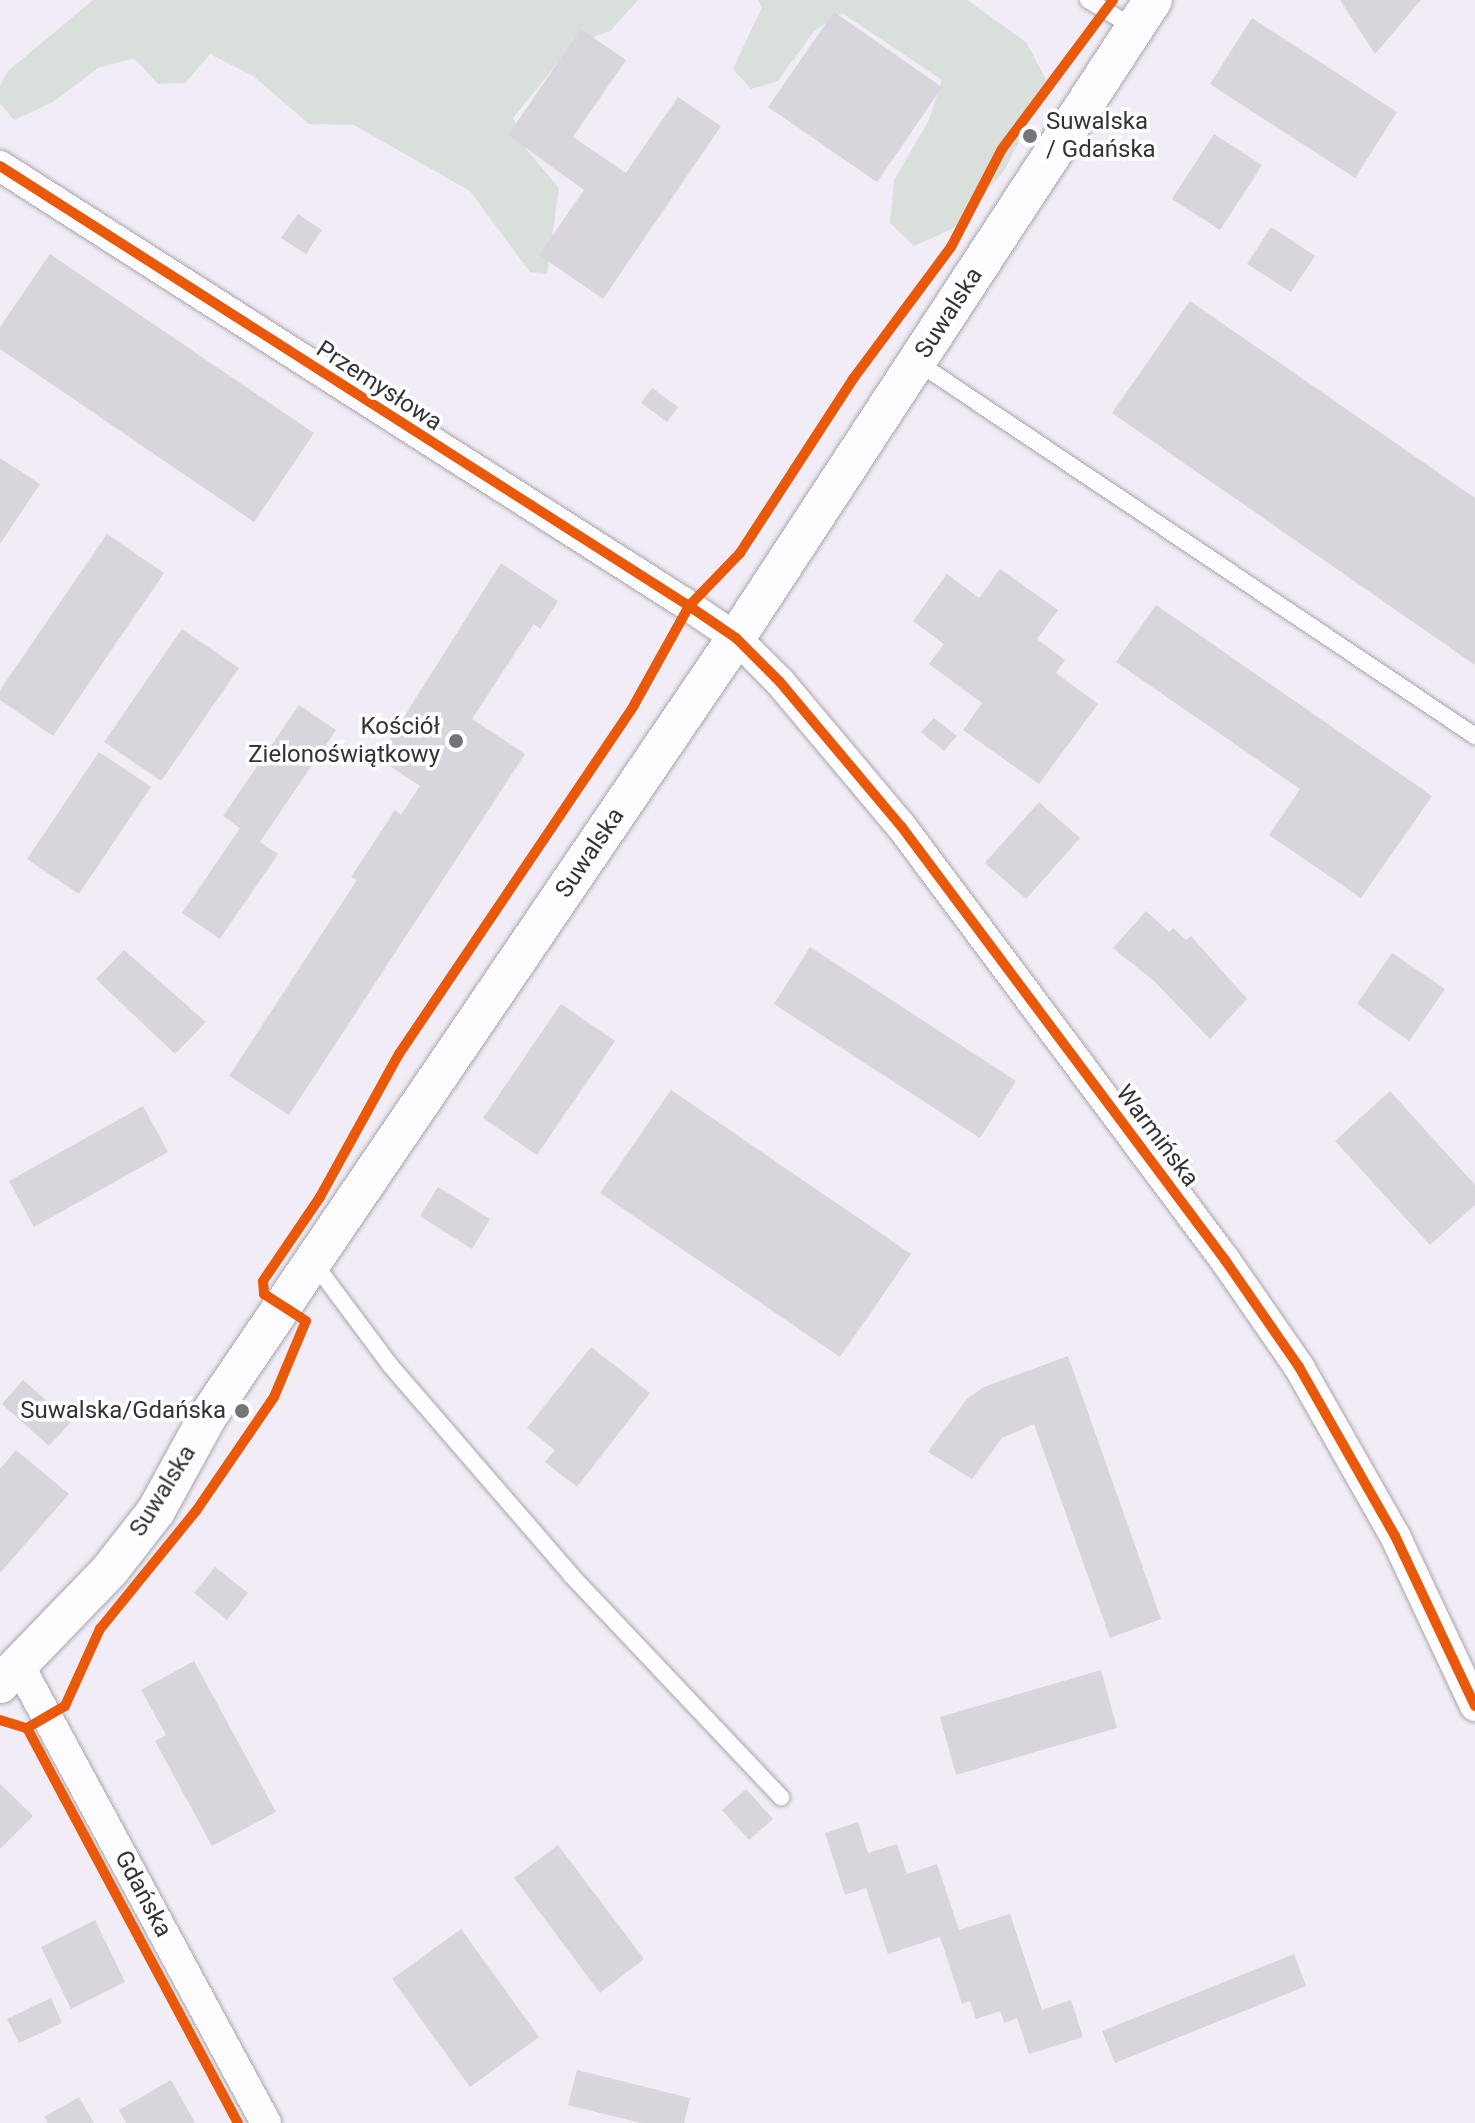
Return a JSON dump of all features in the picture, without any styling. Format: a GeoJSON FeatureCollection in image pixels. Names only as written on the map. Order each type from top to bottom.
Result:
{"type":"FeatureCollection","features":[{"type":"Feature","properties":{"kind":"street","name":"Suwalska"},"geometry":{"type":"LineString","coordinates":[[10,1675],[110,1570],[156,1511],[208,1416],[736,638],[1144,14]]}},
{"type":"Feature","properties":{"kind":"street","name":"Przemysłowa"},"geometry":{"type":"LineString","coordinates":[[0,166],[736,638]]}},
{"type":"Feature","properties":{"kind":"street","name":"Warmińska"},"geometry":{"type":"LineString","coordinates":[[736,638],[780,682],[901,826],[1225,1260],[1299,1367],[1374,1498],[1475,1706]]}},
{"type":"Feature","properties":{"kind":"street","name":"Gdańska"},"geometry":{"type":"LineString","coordinates":[[10,1675],[266,2123]]}},
{"type":"Feature","properties":{"kind":"lane"},"geometry":{"type":"LineString","coordinates":[[1088,0],[1144,14]]}},
{"type":"Feature","properties":{"kind":"lane"},"geometry":{"type":"LineString","coordinates":[[917,362],[1475,736]]}},
{"type":"Feature","properties":{"kind":"lane"},"geometry":{"type":"LineString","coordinates":[[312,1260],[390,1365],[571,1575],[781,1797]]}},
{"type":"Feature","properties":{"kind":"shaded area"},"geometry":{"type":"Polygon","coordinates":[[[93,0],[638,0],[610,31],[573,44],[513,118],[526,149],[559,188],[547,274],[530,272],[470,191],[354,125],[309,124],[253,76],[210,54],[185,83],[158,84],[134,58],[98,68],[53,102],[14,120],[0,103],[0,86],[8,71],[93,0]]]}},
{"type":"Feature","properties":{"kind":"shaded area"},"geometry":{"type":"Polygon","coordinates":[[[758,0],[967,0],[1026,42],[1048,83],[1004,171],[954,228],[914,246],[890,223],[894,180],[929,120],[942,80],[842,13],[814,31],[778,81],[751,89],[733,69],[762,7],[758,0]]]}},
{"type":"Feature","properties":{"kind":"building"},"geometry":{"type":"Polygon","coordinates":[[[1340,0],[1421,0],[1375,54],[1340,0]]]}},
{"type":"Feature","properties":{"kind":"building"},"geometry":{"type":"Polygon","coordinates":[[[834,12],[942,87],[877,182],[768,107],[834,12]]]}},
{"type":"Feature","properties":{"kind":"building"},"geometry":{"type":"Polygon","coordinates":[[[1252,18],[1397,112],[1355,178],[1210,84],[1252,18]]]}},
{"type":"Feature","properties":{"kind":"building"},"geometry":{"type":"Polygon","coordinates":[[[581,29],[626,60],[573,137],[626,173],[678,97],[721,126],[603,299],[539,255],[584,190],[508,135],[581,29]]]}},
{"type":"Feature","properties":{"kind":"building"},"geometry":{"type":"Polygon","coordinates":[[[1214,134],[1262,165],[1220,230],[1172,199],[1214,134]]]}},
{"type":"Feature","properties":{"kind":"building"},"geometry":{"type":"Polygon","coordinates":[[[298,214],[322,230],[306,254],[281,238],[298,214]]]}},
{"type":"Feature","properties":{"kind":"building"},"geometry":{"type":"Polygon","coordinates":[[[1271,227],[1315,256],[1291,292],[1247,264],[1271,227]]]}},
{"type":"Feature","properties":{"kind":"building"},"geometry":{"type":"Polygon","coordinates":[[[50,254],[314,433],[254,522],[0,349],[0,327],[50,254]]]}},
{"type":"Feature","properties":{"kind":"building"},"geometry":{"type":"Polygon","coordinates":[[[1190,301],[1475,498],[1475,665],[1112,413],[1190,301]]]}},
{"type":"Feature","properties":{"kind":"building"},"geometry":{"type":"Polygon","coordinates":[[[652,388],[678,407],[667,422],[641,403],[652,388]]]}},
{"type":"Feature","properties":{"kind":"building"},"geometry":{"type":"Polygon","coordinates":[[[0,458],[40,484],[0,544],[0,458]]]}},
{"type":"Feature","properties":{"kind":"building"},"geometry":{"type":"Polygon","coordinates":[[[107,534],[164,573],[53,736],[0,700],[0,690],[107,534]]]}},
{"type":"Feature","properties":{"kind":"building"},"geometry":{"type":"Polygon","coordinates":[[[501,563],[558,601],[540,629],[534,624],[472,719],[525,754],[289,1115],[229,1076],[357,880],[351,877],[395,810],[401,815],[420,786],[378,758],[501,563]]]}},
{"type":"Feature","properties":{"kind":"building"},"geometry":{"type":"Polygon","coordinates":[[[1000,569],[1058,610],[1037,639],[1065,660],[1056,673],[1098,704],[1039,784],[963,730],[982,703],[929,664],[944,644],[913,621],[947,574],[979,598],[1000,569]]]}},
{"type":"Feature","properties":{"kind":"building"},"geometry":{"type":"Polygon","coordinates":[[[1156,605],[1432,796],[1361,898],[1269,835],[1300,789],[1116,662],[1156,605]]]}},
{"type":"Feature","properties":{"kind":"building"},"geometry":{"type":"Polygon","coordinates":[[[182,629],[239,668],[161,781],[104,742],[182,629]]]}},
{"type":"Feature","properties":{"kind":"building"},"geometry":{"type":"Polygon","coordinates":[[[299,705],[336,730],[260,842],[278,854],[220,939],[182,913],[240,828],[223,816],[299,705]]]}},
{"type":"Feature","properties":{"kind":"building"},"geometry":{"type":"Polygon","coordinates":[[[934,718],[957,736],[944,751],[921,732],[934,718]]]}},
{"type":"Feature","properties":{"kind":"building"},"geometry":{"type":"Polygon","coordinates":[[[99,752],[151,787],[79,894],[27,859],[99,752]]]}},
{"type":"Feature","properties":{"kind":"building"},"geometry":{"type":"Polygon","coordinates":[[[1039,802],[1080,838],[1026,899],[985,863],[1039,802]]]}},
{"type":"Feature","properties":{"kind":"building"},"geometry":{"type":"Polygon","coordinates":[[[1146,911],[1169,932],[1173,928],[1186,940],[1191,936],[1247,999],[1210,1039],[1154,981],[1113,948],[1146,911]]]}},
{"type":"Feature","properties":{"kind":"building"},"geometry":{"type":"Polygon","coordinates":[[[810,947],[1016,1081],[980,1138],[774,1004],[810,947]]]}},
{"type":"Feature","properties":{"kind":"building"},"geometry":{"type":"Polygon","coordinates":[[[124,950],[206,1022],[175,1054],[96,979],[124,950]]]}},
{"type":"Feature","properties":{"kind":"building"},"geometry":{"type":"Polygon","coordinates":[[[1392,953],[1445,989],[1409,1041],[1357,1004],[1392,953]]]}},
{"type":"Feature","properties":{"kind":"building"},"geometry":{"type":"Polygon","coordinates":[[[561,1004],[615,1041],[537,1155],[483,1118],[561,1004]]]}},
{"type":"Feature","properties":{"kind":"building"},"geometry":{"type":"Polygon","coordinates":[[[671,1090],[911,1254],[840,1357],[600,1193],[671,1090]]]}},
{"type":"Feature","properties":{"kind":"building"},"geometry":{"type":"Polygon","coordinates":[[[1390,1091],[1475,1185],[1475,1205],[1430,1245],[1335,1141],[1390,1091]]]}},
{"type":"Feature","properties":{"kind":"building"},"geometry":{"type":"Polygon","coordinates":[[[143,1106],[168,1152],[34,1227],[9,1181],[143,1106]]]}},
{"type":"Feature","properties":{"kind":"building"},"geometry":{"type":"Polygon","coordinates":[[[438,1187],[490,1219],[472,1249],[420,1216],[438,1187]]]}},
{"type":"Feature","properties":{"kind":"building"},"geometry":{"type":"Polygon","coordinates":[[[591,1347],[650,1393],[577,1487],[545,1462],[555,1450],[527,1428],[591,1347]]]}},
{"type":"Feature","properties":{"kind":"building"},"geometry":{"type":"Polygon","coordinates":[[[1068,1356],[1161,1619],[1110,1638],[1034,1424],[1002,1438],[972,1479],[928,1452],[967,1399],[984,1387],[1068,1356]]]}},
{"type":"Feature","properties":{"kind":"building"},"geometry":{"type":"Polygon","coordinates":[[[23,1380],[71,1422],[49,1446],[2,1404],[23,1380]]]}},
{"type":"Feature","properties":{"kind":"building"},"geometry":{"type":"Polygon","coordinates":[[[16,1450],[69,1494],[0,1573],[0,1469],[16,1450]]]}},
{"type":"Feature","properties":{"kind":"building"},"geometry":{"type":"Polygon","coordinates":[[[215,1567],[248,1593],[227,1620],[194,1593],[215,1567]]]}},
{"type":"Feature","properties":{"kind":"building"},"geometry":{"type":"Polygon","coordinates":[[[194,1661],[276,1812],[212,1846],[155,1741],[166,1735],[141,1690],[194,1661]]]}},
{"type":"Feature","properties":{"kind":"building"},"geometry":{"type":"Polygon","coordinates":[[[1101,1670],[1117,1728],[956,1775],[940,1717],[1101,1670]]]}},
{"type":"Feature","properties":{"kind":"building"},"geometry":{"type":"Polygon","coordinates":[[[0,1784],[33,1816],[0,1849],[0,1784]]]}},
{"type":"Feature","properties":{"kind":"building"},"geometry":{"type":"Polygon","coordinates":[[[746,1789],[773,1819],[749,1840],[722,1810],[746,1789]]]}},
{"type":"Feature","properties":{"kind":"building"},"geometry":{"type":"Polygon","coordinates":[[[858,1822],[868,1853],[897,1844],[907,1874],[937,1864],[959,1930],[1010,1914],[1042,2010],[1071,2000],[1083,2037],[1029,2054],[1017,2018],[1004,2023],[1000,2011],[976,2019],[970,2001],[962,2004],[940,1937],[888,1954],[866,1888],[845,1895],[825,1833],[858,1822]]]}},
{"type":"Feature","properties":{"kind":"building"},"geometry":{"type":"Polygon","coordinates":[[[558,1845],[644,1959],[600,1993],[514,1878],[558,1845]]]}},
{"type":"Feature","properties":{"kind":"building"},"geometry":{"type":"Polygon","coordinates":[[[95,1920],[125,1982],[71,2009],[41,1947],[95,1920]]]}},
{"type":"Feature","properties":{"kind":"building"},"geometry":{"type":"Polygon","coordinates":[[[461,1929],[539,2037],[470,2087],[392,1979],[461,1929]]]}},
{"type":"Feature","properties":{"kind":"building"},"geometry":{"type":"Polygon","coordinates":[[[1294,1954],[1306,1986],[1115,2063],[1102,2031],[1294,1954]]]}},
{"type":"Feature","properties":{"kind":"building"},"geometry":{"type":"Polygon","coordinates":[[[51,1998],[62,2023],[19,2043],[7,2019],[51,1998]]]}},
{"type":"Feature","properties":{"kind":"building"},"geometry":{"type":"Polygon","coordinates":[[[577,2070],[690,2098],[684,2123],[641,2123],[568,2105],[577,2070]]]}},
{"type":"Feature","properties":{"kind":"building"},"geometry":{"type":"Polygon","coordinates":[[[171,2080],[195,2123],[126,2123],[119,2110],[171,2080]]]}},
{"type":"Feature","properties":{"kind":"building"},"geometry":{"type":"Polygon","coordinates":[[[79,2097],[94,2123],[48,2123],[44,2117],[79,2097]]]}},
{"type":"Feature","properties":{"kind":"cycle path"},"geometry":{"type":"LineString","coordinates":[[27,1728],[65,1706],[100,1629],[196,1511],[274,1397],[306,1321],[264,1294],[263,1281],[320,1197],[399,1054],[634,705],[689,606],[740,553],[853,379],[951,247],[1002,149],[1113,0]]}},
{"type":"Feature","properties":{"kind":"cycle path"},"geometry":{"type":"LineString","coordinates":[[0,166],[689,606],[736,638],[780,682],[901,826],[1225,1260],[1299,1367],[1395,1536],[1475,1706]]}},
{"type":"Feature","properties":{"kind":"cycle path"},"geometry":{"type":"LineString","coordinates":[[0,1720],[27,1728],[238,2123]]}},
{"type":"Feature","properties":{"kind":"place","name":"Suwalska / Gdańska"},"geometry":{"type":"Point","coordinates":[1030,136]}},
{"type":"Feature","properties":{"kind":"place","name":"Kościół Zielonoświątkowy"},"geometry":{"type":"Point","coordinates":[456,741]}},
{"type":"Feature","properties":{"kind":"place","name":"Suwalska/Gdańska"},"geometry":{"type":"Point","coordinates":[242,1411]}}]}
